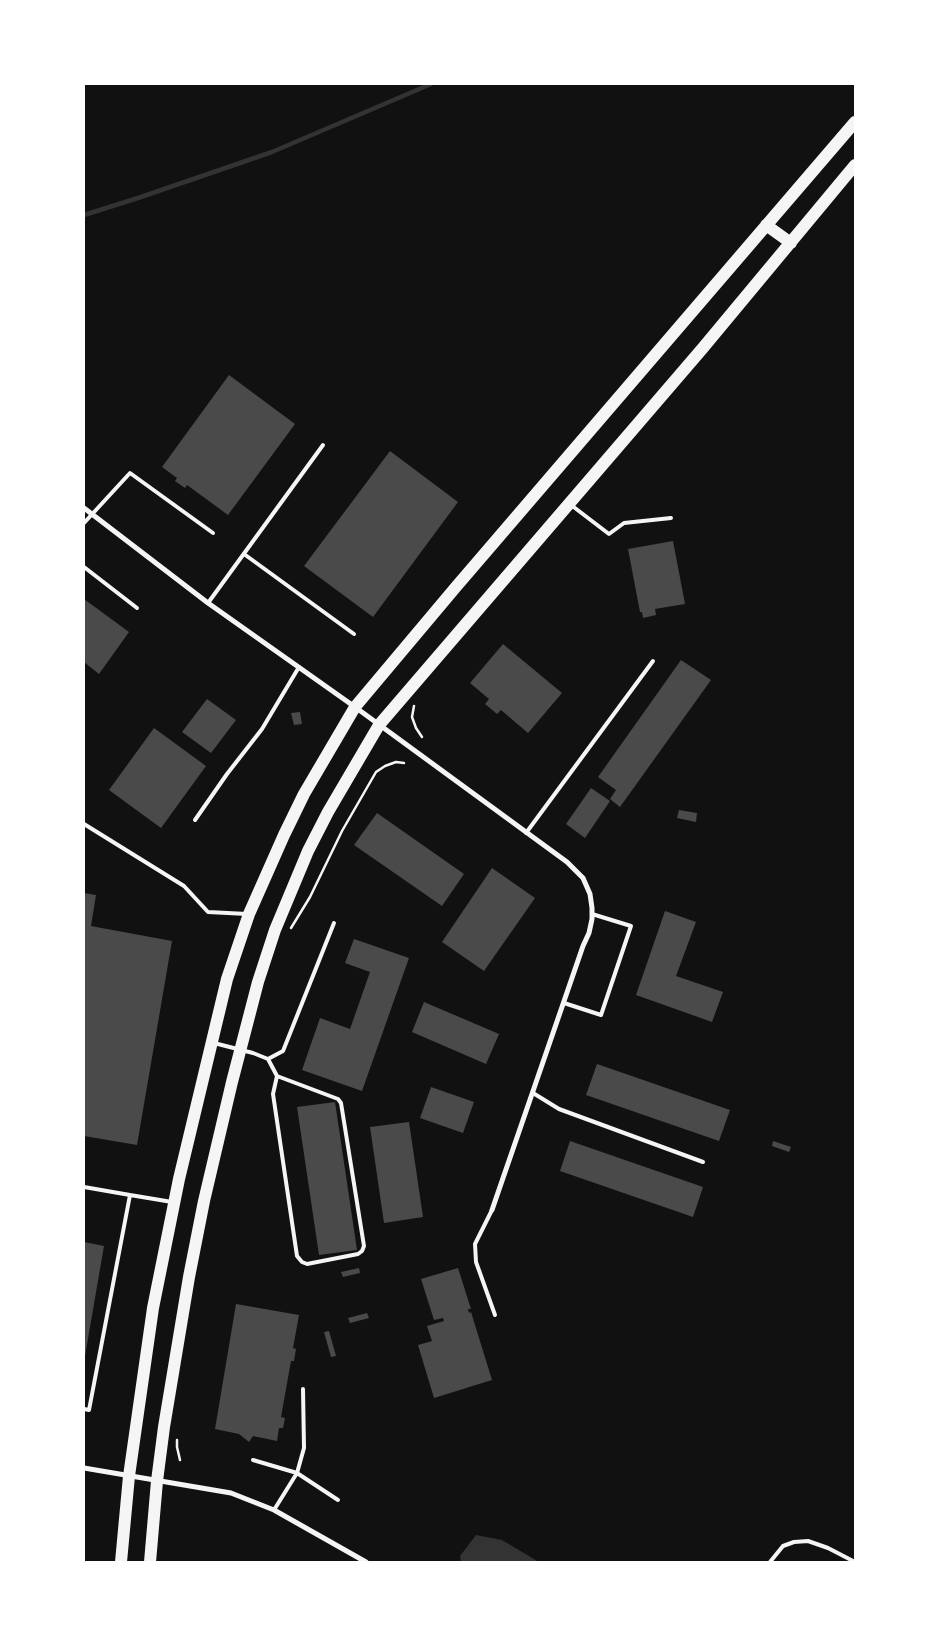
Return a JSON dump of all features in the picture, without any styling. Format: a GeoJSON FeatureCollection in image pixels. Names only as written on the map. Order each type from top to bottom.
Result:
{"type":"FeatureCollection","features":[{"type":"Feature","properties":{"kind":"main road"},"geometry":{"type":"LineString","coordinates":[[121,1562],[129,1476],[153,1308],[174,1202],[228,979],[250,914],[273,858],[300,802],[356,707],[468,573],[855,122]]}},
{"type":"Feature","properties":{"kind":"main road"},"geometry":{"type":"LineString","coordinates":[[150,1562],[157,1481],[175,1357],[204,1201],[240,1050],[267,952],[292,887],[328,812],[380,725],[855,165]]}},
{"type":"Feature","properties":{"kind":"main road"},"geometry":{"type":"LineString","coordinates":[[766,226],[790,243]]}},
{"type":"Feature","properties":{"kind":"street"},"geometry":{"type":"LineString","coordinates":[[84,508],[208,604],[356,707],[567,862],[583,878],[590,894],[592,914],[589,933],[492,1210]]}},
{"type":"Feature","properties":{"kind":"street"},"geometry":{"type":"LineString","coordinates":[[84,1468],[231,1494],[274,1510],[366,1562]]}},
{"type":"Feature","properties":{"kind":"lane"},"geometry":{"type":"LineString","coordinates":[[208,604],[323,445]]}},
{"type":"Feature","properties":{"kind":"lane"},"geometry":{"type":"LineString","coordinates":[[84,523],[130,472],[213,534]]}},
{"type":"Feature","properties":{"kind":"lane"},"geometry":{"type":"LineString","coordinates":[[570,503],[609,534],[624,523],[670,518]]}},
{"type":"Feature","properties":{"kind":"lane"},"geometry":{"type":"LineString","coordinates":[[244,554],[354,634]]}},
{"type":"Feature","properties":{"kind":"lane"},"geometry":{"type":"LineString","coordinates":[[84,568],[136,608]]}},
{"type":"Feature","properties":{"kind":"lane"},"geometry":{"type":"LineString","coordinates":[[526,833],[653,661]]}},
{"type":"Feature","properties":{"kind":"lane"},"geometry":{"type":"LineString","coordinates":[[195,820],[227,774],[262,729],[299,667]]}},
{"type":"Feature","properties":{"kind":"lane"},"geometry":{"type":"LineString","coordinates":[[84,824],[184,886],[208,912],[250,914]]}},
{"type":"Feature","properties":{"kind":"lane"},"geometry":{"type":"LineString","coordinates":[[564,1002],[601,1015],[631,926],[592,914]]}},
{"type":"Feature","properties":{"kind":"lane"},"geometry":{"type":"LineString","coordinates":[[212,1042],[268,1059],[283,1051],[334,923]]}},
{"type":"Feature","properties":{"kind":"lane"},"geometry":{"type":"LineString","coordinates":[[268,1059],[276,1076],[273,1094],[297,1256],[302,1262],[307,1264],[358,1254],[364,1246],[341,1103],[338,1099],[276,1076]]}},
{"type":"Feature","properties":{"kind":"lane"},"geometry":{"type":"LineString","coordinates":[[533,1093],[559,1109],[703,1162]]}},
{"type":"Feature","properties":{"kind":"lane"},"geometry":{"type":"LineString","coordinates":[[84,1187],[174,1202]]}},
{"type":"Feature","properties":{"kind":"lane"},"geometry":{"type":"LineString","coordinates":[[84,1409],[89,1410],[130,1195]]}},
{"type":"Feature","properties":{"kind":"lane"},"geometry":{"type":"LineString","coordinates":[[492,1210],[475,1244],[476,1262],[495,1315]]}},
{"type":"Feature","properties":{"kind":"lane"},"geometry":{"type":"LineString","coordinates":[[274,1510],[297,1473],[304,1448],[304,1389]]}},
{"type":"Feature","properties":{"kind":"lane"},"geometry":{"type":"LineString","coordinates":[[253,1460],[297,1473],[338,1500]]}},
{"type":"Feature","properties":{"kind":"lane"},"geometry":{"type":"LineString","coordinates":[[770,1562],[783,1546],[794,1542],[808,1541],[828,1548],[855,1562]]}},
{"type":"Feature","properties":{"kind":"path"},"geometry":{"type":"LineString","coordinates":[[288,934],[310,896],[342,831],[374,776],[385,766],[396,762],[404,763]]}},
{"type":"Feature","properties":{"kind":"path"},"geometry":{"type":"LineString","coordinates":[[177,1437],[180,1460]]}},
{"type":"Feature","properties":{"kind":"shaded area"},"geometry":{"type":"Polygon","coordinates":[[[476,1535],[502,1540],[539,1562],[461,1562],[460,1556],[476,1535]]]}},
{"type":"Feature","properties":{"kind":"building"},"geometry":{"type":"Polygon","coordinates":[[[229,375],[295,424],[228,515],[187,485],[185,488],[175,481],[177,478],[162,467],[229,375]]]}},
{"type":"Feature","properties":{"kind":"building"},"geometry":{"type":"Polygon","coordinates":[[[390,451],[458,502],[373,617],[304,566],[390,451]]]}},
{"type":"Feature","properties":{"kind":"building"},"geometry":{"type":"Polygon","coordinates":[[[673,541],[685,604],[655,609],[656,615],[643,618],[642,612],[640,612],[628,549],[673,541]]]}},
{"type":"Feature","properties":{"kind":"building"},"geometry":{"type":"Polygon","coordinates":[[[84,599],[129,632],[99,674],[84,662],[84,599]]]}},
{"type":"Feature","properties":{"kind":"building"},"geometry":{"type":"Polygon","coordinates":[[[503,644],[562,693],[528,733],[501,710],[497,714],[485,704],[489,699],[470,683],[503,644]]]}},
{"type":"Feature","properties":{"kind":"building"},"geometry":{"type":"Polygon","coordinates":[[[681,660],[711,680],[620,807],[610,799],[616,790],[598,777],[681,660]]]}},
{"type":"Feature","properties":{"kind":"building"},"geometry":{"type":"Polygon","coordinates":[[[207,699],[236,720],[211,753],[182,732],[207,699]]]}},
{"type":"Feature","properties":{"kind":"building"},"geometry":{"type":"Polygon","coordinates":[[[300,712],[302,724],[294,725],[291,713],[300,712]]]}},
{"type":"Feature","properties":{"kind":"building"},"geometry":{"type":"Polygon","coordinates":[[[154,728],[206,766],[161,828],[109,790],[154,728]]]}},
{"type":"Feature","properties":{"kind":"building"},"geometry":{"type":"Polygon","coordinates":[[[591,788],[610,801],[585,838],[566,824],[591,788]]]}},
{"type":"Feature","properties":{"kind":"building"},"geometry":{"type":"Polygon","coordinates":[[[679,810],[697,813],[696,822],[677,818],[679,810]]]}},
{"type":"Feature","properties":{"kind":"building"},"geometry":{"type":"Polygon","coordinates":[[[377,813],[464,874],[442,906],[354,845],[377,813]]]}},
{"type":"Feature","properties":{"kind":"building"},"geometry":{"type":"Polygon","coordinates":[[[492,868],[535,898],[484,971],[442,942],[492,868]]]}},
{"type":"Feature","properties":{"kind":"building"},"geometry":{"type":"Polygon","coordinates":[[[84,893],[96,895],[91,926],[172,941],[137,1145],[84,1136],[84,893]]]}},
{"type":"Feature","properties":{"kind":"building"},"geometry":{"type":"Polygon","coordinates":[[[665,911],[696,922],[676,976],[723,992],[712,1022],[636,995],[665,911]]]}},
{"type":"Feature","properties":{"kind":"building"},"geometry":{"type":"Polygon","coordinates":[[[354,939],[409,958],[362,1091],[302,1070],[320,1018],[350,1029],[370,972],[345,963],[354,939]]]}},
{"type":"Feature","properties":{"kind":"building"},"geometry":{"type":"Polygon","coordinates":[[[424,1002],[499,1034],[486,1064],[412,1032],[424,1002]]]}},
{"type":"Feature","properties":{"kind":"building"},"geometry":{"type":"Polygon","coordinates":[[[597,1064],[730,1110],[719,1141],[586,1095],[597,1064]]]}},
{"type":"Feature","properties":{"kind":"building"},"geometry":{"type":"Polygon","coordinates":[[[431,1087],[474,1102],[463,1133],[420,1118],[431,1087]]]}},
{"type":"Feature","properties":{"kind":"building"},"geometry":{"type":"Polygon","coordinates":[[[335,1102],[357,1250],[319,1255],[297,1107],[335,1102]]]}},
{"type":"Feature","properties":{"kind":"building"},"geometry":{"type":"Polygon","coordinates":[[[409,1122],[423,1217],[384,1223],[370,1127],[409,1122]]]}},
{"type":"Feature","properties":{"kind":"building"},"geometry":{"type":"Polygon","coordinates":[[[570,1141],[703,1187],[693,1217],[560,1171],[570,1141]]]}},
{"type":"Feature","properties":{"kind":"building"},"geometry":{"type":"Polygon","coordinates":[[[773,1141],[791,1147],[789,1152],[772,1146],[773,1141]]]}},
{"type":"Feature","properties":{"kind":"building"},"geometry":{"type":"Polygon","coordinates":[[[84,1242],[104,1246],[85,1356],[84,1356],[84,1242]]]}},
{"type":"Feature","properties":{"kind":"building"},"geometry":{"type":"Polygon","coordinates":[[[359,1268],[360,1273],[343,1277],[341,1272],[359,1268]]]}},
{"type":"Feature","properties":{"kind":"building"},"geometry":{"type":"Polygon","coordinates":[[[458,1268],[471,1309],[468,1309],[469,1313],[471,1312],[492,1380],[434,1398],[418,1345],[432,1341],[427,1326],[444,1321],[443,1318],[434,1320],[421,1279],[458,1268]]]}},
{"type":"Feature","properties":{"kind":"building"},"geometry":{"type":"Polygon","coordinates":[[[236,1304],[299,1315],[293,1348],[296,1349],[294,1361],[291,1361],[281,1417],[285,1418],[283,1428],[279,1428],[277,1441],[253,1436],[249,1442],[239,1434],[215,1429],[236,1304]]]}},
{"type":"Feature","properties":{"kind":"building"},"geometry":{"type":"Polygon","coordinates":[[[367,1313],[369,1318],[350,1323],[348,1318],[367,1313]]]}},
{"type":"Feature","properties":{"kind":"building"},"geometry":{"type":"Polygon","coordinates":[[[329,1331],[336,1356],[331,1357],[324,1332],[329,1331]]]}},
{"type":"Feature","properties":{"kind":"waterway"},"geometry":{"type":"LineString","coordinates":[[84,215],[272,152],[431,84]]}}]}
